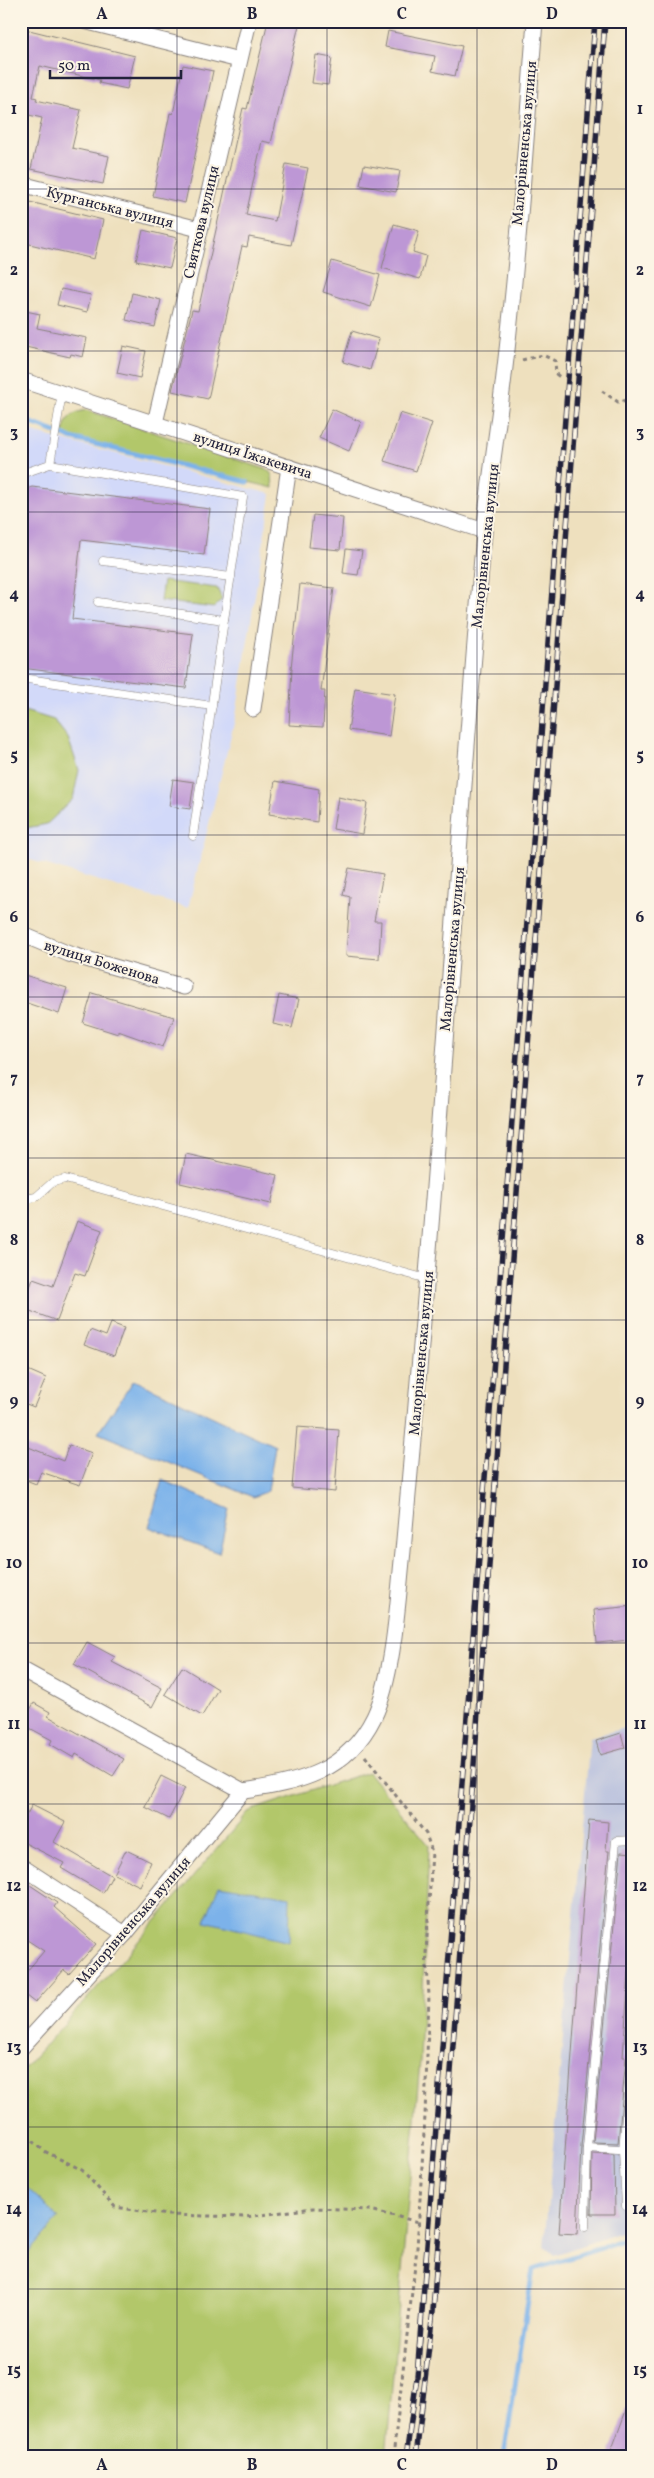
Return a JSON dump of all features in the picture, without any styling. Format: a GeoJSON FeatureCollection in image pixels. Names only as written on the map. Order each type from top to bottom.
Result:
{"type":"FeatureCollection","features":[{"type":"Feature","properties":{"kind":"street"},"geometry":{"type":"LineString","coordinates":[[84,21],[239,60]]}},
{"type":"Feature","properties":{"kind":"street","name":"Святкова вулиця"},"geometry":{"type":"LineString","coordinates":[[155,423],[249,21]]}},
{"type":"Feature","properties":{"kind":"street","name":"Малорівненська вулиця"},"geometry":{"type":"LineString","coordinates":[[21,2048],[125,1934],[243,1791],[286,1785],[315,1774],[340,1760],[362,1739],[376,1713],[385,1686],[391,1653],[402,1557],[427,1279],[484,531],[505,367],[535,21]]}},
{"type":"Feature","properties":{"kind":"street","name":"Курганська вулиця"},"geometry":{"type":"LineString","coordinates":[[21,184],[199,229]]}},
{"type":"Feature","properties":{"kind":"street","name":"вулиця Їжакевича"},"geometry":{"type":"LineString","coordinates":[[21,380],[484,531]]}},
{"type":"Feature","properties":{"kind":"street"},"geometry":{"type":"LineString","coordinates":[[253,710],[289,467]]}},
{"type":"Feature","properties":{"kind":"street","name":"вулиця Боженова"},"geometry":{"type":"LineString","coordinates":[[21,934],[69,954],[184,987]]}},
{"type":"Feature","properties":{"kind":"street"},"geometry":{"type":"LineString","coordinates":[[21,1669],[243,1791]]}},
{"type":"Feature","properties":{"kind":"street"},"geometry":{"type":"LineString","coordinates":[[21,1866],[125,1934]]}},
{"type":"Feature","properties":{"kind":"lane"},"geometry":{"type":"LineString","coordinates":[[50,464],[62,393]]}},
{"type":"Feature","properties":{"kind":"lane"},"geometry":{"type":"LineString","coordinates":[[21,474],[50,464],[243,497],[193,836]]}},
{"type":"Feature","properties":{"kind":"lane"},"geometry":{"type":"LineString","coordinates":[[103,561],[231,577]]}},
{"type":"Feature","properties":{"kind":"lane"},"geometry":{"type":"LineString","coordinates":[[98,602],[224,620]]}},
{"type":"Feature","properties":{"kind":"lane"},"geometry":{"type":"LineString","coordinates":[[21,678],[212,706]]}},
{"type":"Feature","properties":{"kind":"lane"},"geometry":{"type":"LineString","coordinates":[[21,1200],[36,1197],[53,1182],[65,1179],[427,1279]]}},
{"type":"Feature","properties":{"kind":"lane"},"geometry":{"type":"LineString","coordinates":[[585,2227],[587,2147],[616,1841],[633,1840]]}},
{"type":"Feature","properties":{"kind":"lane"},"geometry":{"type":"LineString","coordinates":[[626,2206],[623,2150],[633,2039]]}},
{"type":"Feature","properties":{"kind":"lane"},"geometry":{"type":"LineString","coordinates":[[587,2147],[633,2150]]}},
{"type":"Feature","properties":{"kind":"path"},"geometry":{"type":"LineString","coordinates":[[505,367],[527,358],[544,355],[555,361],[556,374],[561,378]]}},
{"type":"Feature","properties":{"kind":"path"},"geometry":{"type":"LineString","coordinates":[[602,391],[618,402],[633,399]]}},
{"type":"Feature","properties":{"kind":"path"},"geometry":{"type":"LineString","coordinates":[[355,1745],[426,1834],[432,1852],[426,1953],[429,1995],[419,2222],[393,2457]]}},
{"type":"Feature","properties":{"kind":"path"},"geometry":{"type":"LineString","coordinates":[[21,2130],[44,2151],[82,2170],[115,2208],[168,2215],[246,2217],[313,2208],[370,2210],[419,2222]]}},
{"type":"Feature","properties":{"kind":"shaded area"},"geometry":{"type":"Polygon","coordinates":[[[21,429],[271,494],[236,715],[188,908],[21,857],[21,429]]]}},
{"type":"Feature","properties":{"kind":"shaded area"},"geometry":{"type":"Polygon","coordinates":[[[633,1726],[633,2228],[554,2255],[544,2246],[590,1737],[633,1726]]]}},
{"type":"Feature","properties":{"kind":"green space"},"geometry":{"type":"Polygon","coordinates":[[[86,410],[268,470],[272,475],[273,488],[62,436],[69,418],[75,413],[86,410]]]}},
{"type":"Feature","properties":{"kind":"green space"},"geometry":{"type":"Polygon","coordinates":[[[163,581],[217,588],[222,599],[214,608],[160,601],[163,581]]]}},
{"type":"Feature","properties":{"kind":"green space"},"geometry":{"type":"Polygon","coordinates":[[[21,710],[54,720],[68,738],[79,770],[73,799],[47,824],[21,829],[21,710]]]}},
{"type":"Feature","properties":{"kind":"green space"},"geometry":{"type":"Polygon","coordinates":[[[368,1772],[429,1845],[420,2061],[386,2457],[21,2457],[21,2072],[130,1951],[249,1811],[368,1772]]]}},
{"type":"Feature","properties":{"kind":"water"},"geometry":{"type":"Polygon","coordinates":[[[134,1380],[275,1446],[268,1491],[253,1497],[98,1433],[134,1380]]]}},
{"type":"Feature","properties":{"kind":"water"},"geometry":{"type":"Polygon","coordinates":[[[162,1480],[229,1509],[219,1553],[149,1527],[162,1480]]]}},
{"type":"Feature","properties":{"kind":"water"},"geometry":{"type":"Polygon","coordinates":[[[219,1885],[290,1897],[289,1942],[205,1921],[219,1885]]]}},
{"type":"Feature","properties":{"kind":"water"},"geometry":{"type":"Polygon","coordinates":[[[24,2185],[59,2218],[21,2261],[21,2188],[24,2185]]]}},
{"type":"Feature","properties":{"kind":"building"},"geometry":{"type":"Polygon","coordinates":[[[268,21],[300,21],[271,143],[262,141],[246,215],[275,221],[286,164],[308,168],[291,245],[249,237],[247,247],[242,246],[208,399],[172,391],[192,310],[198,311],[243,108],[247,109],[268,21]]]}},
{"type":"Feature","properties":{"kind":"building"},"geometry":{"type":"Polygon","coordinates":[[[21,28],[135,56],[127,89],[99,83],[100,80],[40,66],[33,97],[37,98],[36,100],[81,110],[72,148],[109,156],[103,184],[31,169],[42,118],[29,115],[27,125],[21,124],[21,28]]]}},
{"type":"Feature","properties":{"kind":"building"},"geometry":{"type":"Polygon","coordinates":[[[388,31],[462,46],[455,76],[432,71],[435,56],[385,47],[388,31]]]}},
{"type":"Feature","properties":{"kind":"building"},"geometry":{"type":"Polygon","coordinates":[[[316,55],[332,58],[328,85],[312,83],[316,55]]]}},
{"type":"Feature","properties":{"kind":"building"},"geometry":{"type":"Polygon","coordinates":[[[183,65],[213,71],[185,203],[153,196],[170,113],[173,114],[183,65]]]}},
{"type":"Feature","properties":{"kind":"building"},"geometry":{"type":"Polygon","coordinates":[[[364,165],[400,171],[396,192],[360,185],[364,165]]]}},
{"type":"Feature","properties":{"kind":"building"},"geometry":{"type":"Polygon","coordinates":[[[26,201],[103,220],[94,259],[21,242],[21,224],[26,201]]]}},
{"type":"Feature","properties":{"kind":"building"},"geometry":{"type":"Polygon","coordinates":[[[394,224],[419,231],[413,252],[426,256],[420,279],[382,268],[394,224]]]}},
{"type":"Feature","properties":{"kind":"building"},"geometry":{"type":"Polygon","coordinates":[[[143,230],[177,238],[170,268],[136,261],[143,230]]]}},
{"type":"Feature","properties":{"kind":"building"},"geometry":{"type":"Polygon","coordinates":[[[332,261],[380,275],[371,307],[323,292],[332,261]]]}},
{"type":"Feature","properties":{"kind":"building"},"geometry":{"type":"Polygon","coordinates":[[[61,289],[91,295],[87,312],[57,305],[61,289]]]}},
{"type":"Feature","properties":{"kind":"building"},"geometry":{"type":"Polygon","coordinates":[[[132,293],[161,300],[155,327],[126,320],[132,293]]]}},
{"type":"Feature","properties":{"kind":"building"},"geometry":{"type":"Polygon","coordinates":[[[21,310],[40,314],[37,328],[87,338],[83,357],[71,354],[70,357],[21,346],[21,310]]]}},
{"type":"Feature","properties":{"kind":"building"},"geometry":{"type":"Polygon","coordinates":[[[352,331],[379,339],[370,370],[343,362],[352,331]]]}},
{"type":"Feature","properties":{"kind":"building"},"geometry":{"type":"Polygon","coordinates":[[[123,346],[146,351],[140,378],[117,373],[123,346]]]}},
{"type":"Feature","properties":{"kind":"building"},"geometry":{"type":"Polygon","coordinates":[[[332,409],[361,422],[349,451],[319,438],[332,409]]]}},
{"type":"Feature","properties":{"kind":"building"},"geometry":{"type":"Polygon","coordinates":[[[400,413],[432,423],[416,471],[384,461],[400,413]]]}},
{"type":"Feature","properties":{"kind":"building"},"geometry":{"type":"Polygon","coordinates":[[[32,487],[210,509],[204,555],[81,540],[72,619],[193,634],[186,688],[21,668],[21,492],[32,487]]]}},
{"type":"Feature","properties":{"kind":"building"},"geometry":{"type":"Polygon","coordinates":[[[313,515],[343,518],[340,550],[309,547],[313,515]]]}},
{"type":"Feature","properties":{"kind":"building"},"geometry":{"type":"Polygon","coordinates":[[[346,549],[362,551],[358,575],[343,573],[346,549]]]}},
{"type":"Feature","properties":{"kind":"building"},"geometry":{"type":"Polygon","coordinates":[[[300,584],[334,588],[321,691],[325,691],[323,727],[289,725],[291,668],[300,584]]]}},
{"type":"Feature","properties":{"kind":"building"},"geometry":{"type":"Polygon","coordinates":[[[355,688],[395,694],[389,736],[348,730],[355,688]]]}},
{"type":"Feature","properties":{"kind":"building"},"geometry":{"type":"Polygon","coordinates":[[[173,779],[194,782],[190,809],[169,806],[173,779]]]}},
{"type":"Feature","properties":{"kind":"building"},"geometry":{"type":"Polygon","coordinates":[[[275,781],[319,789],[317,822],[269,814],[275,781]]]}},
{"type":"Feature","properties":{"kind":"building"},"geometry":{"type":"Polygon","coordinates":[[[338,797],[367,803],[362,834],[333,829],[338,797]]]}},
{"type":"Feature","properties":{"kind":"building"},"geometry":{"type":"Polygon","coordinates":[[[349,868],[383,874],[374,921],[381,921],[379,959],[346,956],[350,897],[343,895],[349,868]]]}},
{"type":"Feature","properties":{"kind":"building"},"geometry":{"type":"Polygon","coordinates":[[[21,974],[67,988],[59,1014],[21,1001],[21,974]]]}},
{"type":"Feature","properties":{"kind":"building"},"geometry":{"type":"Polygon","coordinates":[[[92,993],[174,1017],[163,1047],[118,1031],[118,1034],[83,1023],[92,993]]]}},
{"type":"Feature","properties":{"kind":"building"},"geometry":{"type":"Polygon","coordinates":[[[279,995],[299,999],[292,1028],[273,1024],[279,995]]]}},
{"type":"Feature","properties":{"kind":"building"},"geometry":{"type":"Polygon","coordinates":[[[186,1154],[278,1175],[271,1204],[180,1183],[186,1154]]]}},
{"type":"Feature","properties":{"kind":"building"},"geometry":{"type":"Polygon","coordinates":[[[77,1221],[102,1230],[85,1276],[75,1273],[57,1321],[22,1308],[33,1279],[53,1286],[77,1221]]]}},
{"type":"Feature","properties":{"kind":"building"},"geometry":{"type":"Polygon","coordinates":[[[111,1323],[124,1328],[114,1356],[84,1345],[90,1330],[106,1336],[111,1323]]]}},
{"type":"Feature","properties":{"kind":"building"},"geometry":{"type":"Polygon","coordinates":[[[21,1367],[46,1378],[34,1407],[21,1402],[21,1367]]]}},
{"type":"Feature","properties":{"kind":"building"},"geometry":{"type":"Polygon","coordinates":[[[297,1427],[339,1430],[335,1492],[292,1488],[297,1427]]]}},
{"type":"Feature","properties":{"kind":"building"},"geometry":{"type":"Polygon","coordinates":[[[21,1444],[63,1461],[69,1445],[92,1453],[80,1485],[41,1472],[36,1484],[21,1478],[21,1444]]]}},
{"type":"Feature","properties":{"kind":"building"},"geometry":{"type":"Polygon","coordinates":[[[633,1606],[633,1640],[597,1643],[594,1610],[633,1606]]]}},
{"type":"Feature","properties":{"kind":"building"},"geometry":{"type":"Polygon","coordinates":[[[87,1642],[115,1657],[112,1662],[162,1688],[152,1707],[74,1664],[87,1642]]]}},
{"type":"Feature","properties":{"kind":"building"},"geometry":{"type":"Polygon","coordinates":[[[182,1667],[218,1689],[202,1716],[165,1694],[182,1667]]]}},
{"type":"Feature","properties":{"kind":"building"},"geometry":{"type":"Polygon","coordinates":[[[34,1703],[50,1712],[48,1716],[124,1759],[113,1776],[76,1754],[74,1758],[50,1744],[52,1740],[22,1724],[34,1703]]]}},
{"type":"Feature","properties":{"kind":"building"},"geometry":{"type":"Polygon","coordinates":[[[621,1733],[625,1748],[600,1755],[596,1741],[621,1733]]]}},
{"type":"Feature","properties":{"kind":"building"},"geometry":{"type":"Polygon","coordinates":[[[161,1776],[185,1788],[169,1819],[145,1807],[161,1776]]]}},
{"type":"Feature","properties":{"kind":"building"},"geometry":{"type":"Polygon","coordinates":[[[32,1805],[65,1822],[54,1842],[112,1876],[103,1893],[61,1868],[64,1863],[21,1841],[21,1825],[32,1805]]]}},
{"type":"Feature","properties":{"kind":"building"},"geometry":{"type":"Polygon","coordinates":[[[589,1820],[608,1822],[606,1851],[609,1851],[581,2146],[577,2234],[559,2233],[589,1820]]]}},
{"type":"Feature","properties":{"kind":"building"},"geometry":{"type":"Polygon","coordinates":[[[126,1850],[151,1862],[140,1886],[114,1874],[126,1850]]]}},
{"type":"Feature","properties":{"kind":"building"},"geometry":{"type":"Polygon","coordinates":[[[621,1852],[633,1853],[633,1916],[623,2057],[626,2057],[618,2143],[593,2142],[621,1852]]]}},
{"type":"Feature","properties":{"kind":"building"},"geometry":{"type":"Polygon","coordinates":[[[21,1879],[57,1903],[54,1907],[96,1944],[69,1974],[64,1970],[35,2003],[21,1992],[21,1978],[44,1951],[21,1936],[21,1879]]]}},
{"type":"Feature","properties":{"kind":"building"},"geometry":{"type":"Polygon","coordinates":[[[592,2153],[614,2154],[615,2214],[591,2214],[592,2153]]]}},
{"type":"Feature","properties":{"kind":"building"},"geometry":{"type":"Polygon","coordinates":[[[631,2397],[633,2397],[633,2457],[609,2457],[631,2397]]]}},
{"type":"Feature","properties":{"kind":"waterway"},"geometry":{"type":"LineString","coordinates":[[21,419],[71,438],[247,482]]}},
{"type":"Feature","properties":{"kind":"waterway"},"geometry":{"type":"LineString","coordinates":[[504,2457],[533,2269],[633,2238]]}},
{"type":"Feature","properties":{"kind":"railway"},"geometry":{"type":"LineString","coordinates":[[406,2457],[417,2377],[595,21]]}},
{"type":"Feature","properties":{"kind":"railway"},"geometry":{"type":"LineString","coordinates":[[416,2457],[433,2311],[605,21]]}}]}
